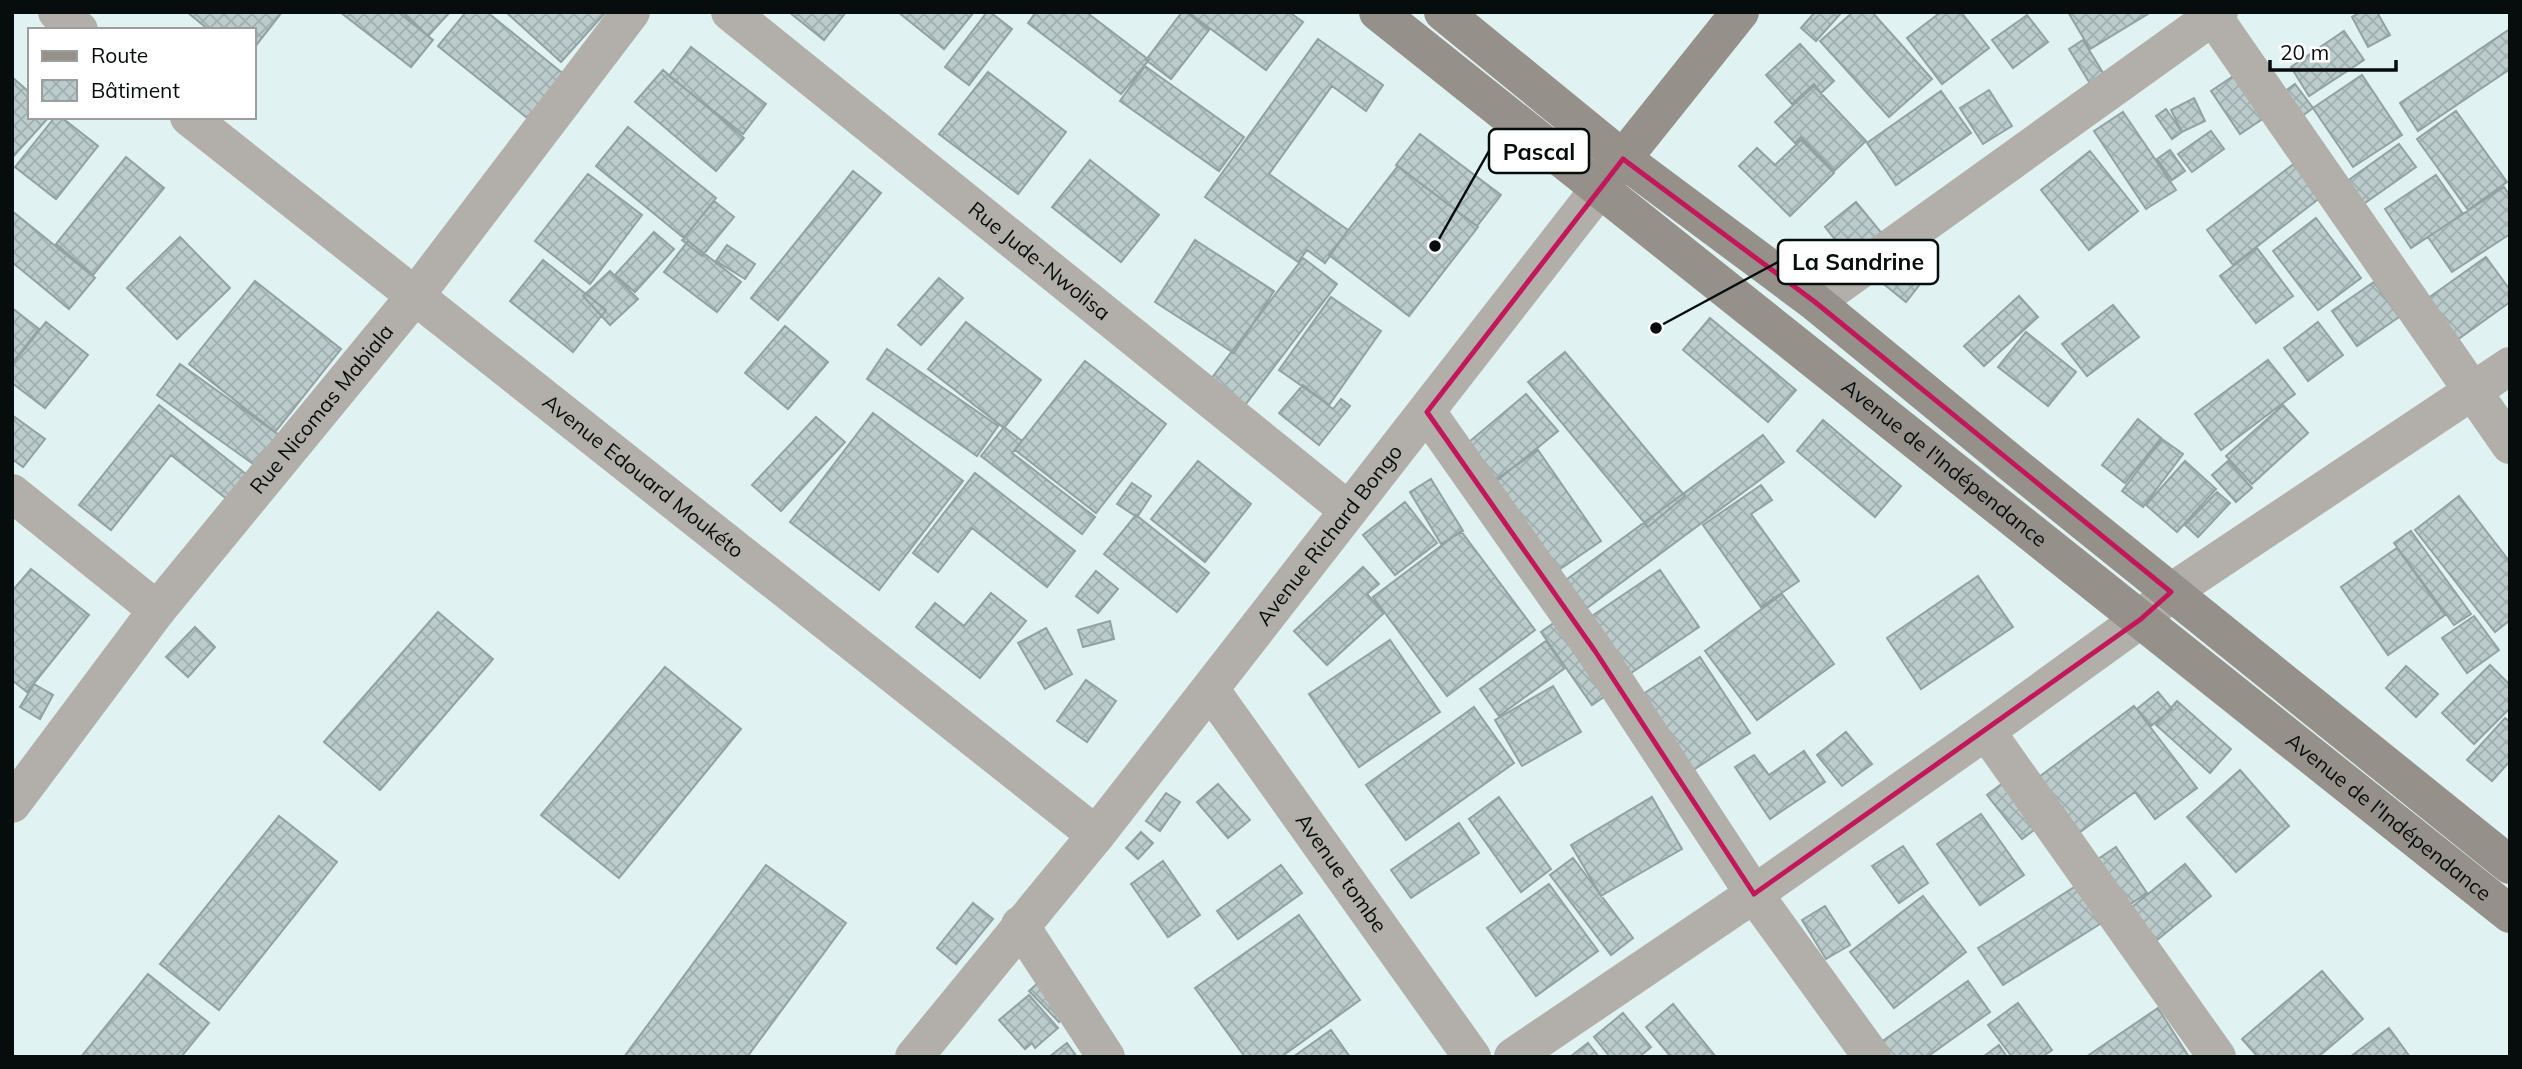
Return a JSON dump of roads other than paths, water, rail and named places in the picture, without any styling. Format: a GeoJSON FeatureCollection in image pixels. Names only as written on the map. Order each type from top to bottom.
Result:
{"type":"FeatureCollection","features":[{"type":"Feature","properties":{"kind":"street"},"geometry":{"type":"LineString","coordinates":[[57,12],[77,28]]}},
{"type":"Feature","properties":{"kind":"street","name":"Rue Nicomas Mabiala"},"geometry":{"type":"LineString","coordinates":[[12,804],[157,610],[415,296],[631,12]]}},
{"type":"Feature","properties":{"kind":"street","name":"Rue Jude-Nwolisa"},"geometry":{"type":"LineString","coordinates":[[730,12],[1348,510]]}},
{"type":"Feature","properties":{"kind":"street","name":"Avenue de l'Indépendance"},"geometry":{"type":"LineString","coordinates":[[1378,12],[2510,914]]}},
{"type":"Feature","properties":{"kind":"street","name":"Avenue de l'Indépendance"},"geometry":{"type":"LineString","coordinates":[[1443,12],[1623,159],[1815,302],[2510,865]]}},
{"type":"Feature","properties":{"kind":"street","name":"Avenue Richard Bongo"},"geometry":{"type":"LineString","coordinates":[[914,1057],[1096,835],[1740,12]]}},
{"type":"Feature","properties":{"kind":"street"},"geometry":{"type":"LineString","coordinates":[[1815,302],[2214,14],[2510,445]]}},
{"type":"Feature","properties":{"kind":"street","name":"Avenue Edouard Moukéto"},"geometry":{"type":"LineString","coordinates":[[192,119],[1096,835]]}},
{"type":"Feature","properties":{"kind":"street"},"geometry":{"type":"LineString","coordinates":[[1513,1057],[1754,894],[1986,731],[2141,620],[2171,592],[2510,366]]}},
{"type":"Feature","properties":{"kind":"street"},"geometry":{"type":"LineString","coordinates":[[1427,412],[1595,651],[1754,894],[1872,1057]]}},
{"type":"Feature","properties":{"kind":"street"},"geometry":{"type":"LineString","coordinates":[[12,493],[157,610]]}},
{"type":"Feature","properties":{"kind":"street","name":"Avenue tombe"},"geometry":{"type":"LineString","coordinates":[[1210,689],[1472,1057]]}},
{"type":"Feature","properties":{"kind":"street"},"geometry":{"type":"LineString","coordinates":[[1986,731],[2217,1057]]}},
{"type":"Feature","properties":{"kind":"street"},"geometry":{"type":"LineString","coordinates":[[1020,925],[1106,1057]]}},
{"type":"Feature","properties":{"kind":"place","name":"Pascal"},"geometry":{"type":"Point","coordinates":[1435,246]}},
{"type":"Feature","properties":{"kind":"place","name":"La Sandrine"},"geometry":{"type":"Point","coordinates":[1656,328]}}]}
